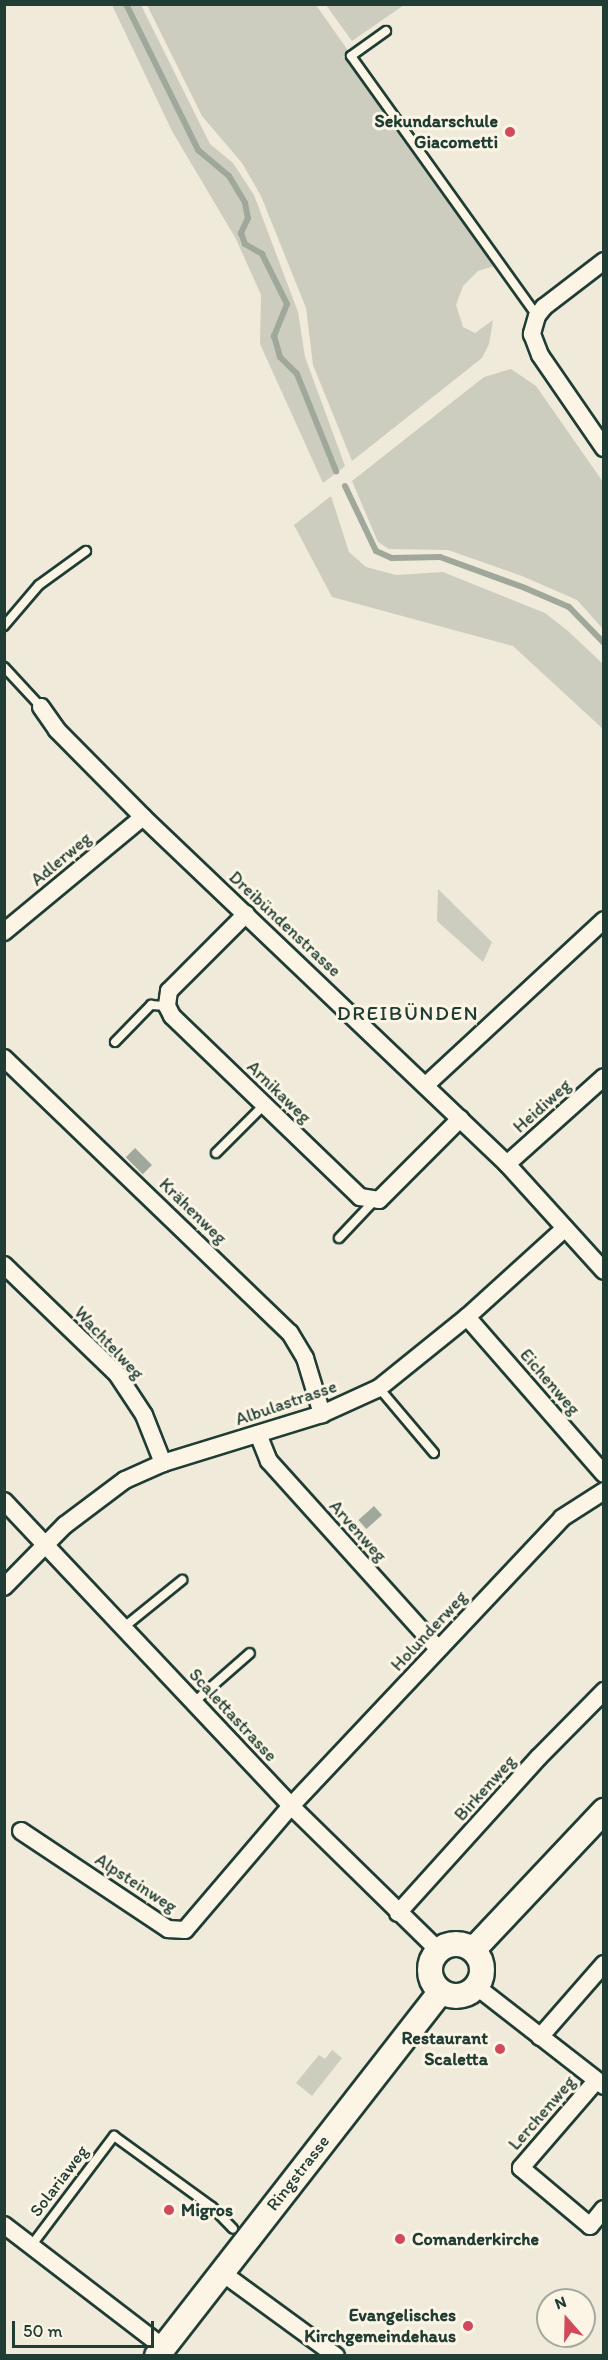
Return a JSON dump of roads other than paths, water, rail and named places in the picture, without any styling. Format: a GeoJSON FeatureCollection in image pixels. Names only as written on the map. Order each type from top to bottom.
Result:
{"type":"FeatureCollection","features":[{"type":"Feature","properties":{"kind":"main road"},"geometry":{"type":"LineString","coordinates":[[474,1950],[603,1811]]}},
{"type":"Feature","properties":{"kind":"main road"},"geometry":{"type":"LineString","coordinates":[[453,1942],[474,1950],[479,1959],[477,1987],[471,1993],[455,1999],[440,1992],[433,1977],[438,1950],[453,1942]]}},
{"type":"Feature","properties":{"kind":"main road","name":"Ringstrasse"},"geometry":{"type":"LineString","coordinates":[[160,2351],[440,1992]]}},
{"type":"Feature","properties":{"kind":"street"},"geometry":{"type":"LineString","coordinates":[[603,261],[537,316],[532,334],[540,355],[603,448]]}},
{"type":"Feature","properties":{"kind":"street","name":"Dreibündenstrasse"},"geometry":{"type":"LineString","coordinates":[[41,707],[57,730],[143,817],[427,1084],[507,1164],[603,1271]]}},
{"type":"Feature","properties":{"kind":"street","name":"Adlerweg"},"geometry":{"type":"LineString","coordinates":[[4,932],[143,817]]}},
{"type":"Feature","properties":{"kind":"street"},"geometry":{"type":"LineString","coordinates":[[166,1006],[170,991],[246,914]]}},
{"type":"Feature","properties":{"kind":"street"},"geometry":{"type":"LineString","coordinates":[[427,1084],[603,920]]}},
{"type":"Feature","properties":{"kind":"street","name":"Arnikaweg"},"geometry":{"type":"LineString","coordinates":[[166,1006],[172,1016],[360,1197],[374,1201]]}},
{"type":"Feature","properties":{"kind":"street","name":"Krähenweg"},"geometry":{"type":"LineString","coordinates":[[4,1058],[284,1326],[305,1358],[322,1414]]}},
{"type":"Feature","properties":{"kind":"street","name":"Heidiweg"},"geometry":{"type":"LineString","coordinates":[[507,1164],[603,1077]]}},
{"type":"Feature","properties":{"kind":"street"},"geometry":{"type":"LineString","coordinates":[[374,1201],[460,1119]]}},
{"type":"Feature","properties":{"kind":"street","name":"Albulastrasse"},"geometry":{"type":"LineString","coordinates":[[4,1587],[45,1544],[103,1494],[163,1463],[322,1414],[378,1388],[467,1317],[565,1228]]}},
{"type":"Feature","properties":{"kind":"street","name":"Wachtelweg"},"geometry":{"type":"LineString","coordinates":[[4,1265],[117,1374],[144,1414],[163,1463]]}},
{"type":"Feature","properties":{"kind":"street","name":"Eichenweg"},"geometry":{"type":"LineString","coordinates":[[467,1317],[603,1474]]}},
{"type":"Feature","properties":{"kind":"street","name":"Arvenweg"},"geometry":{"type":"LineString","coordinates":[[258,1434],[269,1461],[438,1649]]}},
{"type":"Feature","properties":{"kind":"street","name":"Holunderweg"},"geometry":{"type":"LineString","coordinates":[[291,1806],[562,1518],[603,1491]]}},
{"type":"Feature","properties":{"kind":"street","name":"Scalettastrasse"},"geometry":{"type":"LineString","coordinates":[[4,1501],[291,1806],[438,1950]]}},
{"type":"Feature","properties":{"kind":"street","name":"Birkenweg"},"geometry":{"type":"LineString","coordinates":[[398,1913],[539,1757],[603,1691]]}},
{"type":"Feature","properties":{"kind":"street","name":"Alpsteinweg"},"geometry":{"type":"LineString","coordinates":[[21,1831],[168,1929],[185,1930],[291,1806]]}},
{"type":"Feature","properties":{"kind":"street"},"geometry":{"type":"LineString","coordinates":[[540,2037],[603,1964]]}},
{"type":"Feature","properties":{"kind":"street"},"geometry":{"type":"LineString","coordinates":[[477,1987],[600,2084]]}},
{"type":"Feature","properties":{"kind":"street","name":"Lerchenweg"},"geometry":{"type":"LineString","coordinates":[[600,2084],[520,2168],[590,2226],[603,2209]]}},
{"type":"Feature","properties":{"kind":"street"},"geometry":{"type":"LineString","coordinates":[[4,2225],[160,2351]]}},
{"type":"Feature","properties":{"kind":"street"},"geometry":{"type":"LineString","coordinates":[[221,2272],[336,2355]]}},
{"type":"Feature","properties":{"kind":"lane"},"geometry":{"type":"LineString","coordinates":[[386,31],[351,56],[537,316]]}},
{"type":"Feature","properties":{"kind":"lane"},"geometry":{"type":"LineString","coordinates":[[4,626],[39,585],[86,551]]}},
{"type":"Feature","properties":{"kind":"lane"},"geometry":{"type":"LineString","coordinates":[[4,667],[41,707]]}},
{"type":"Feature","properties":{"kind":"lane"},"geometry":{"type":"LineString","coordinates":[[115,1042],[151,1005],[166,1006]]}},
{"type":"Feature","properties":{"kind":"lane"},"geometry":{"type":"LineString","coordinates":[[216,1153],[264,1105]]}},
{"type":"Feature","properties":{"kind":"lane"},"geometry":{"type":"LineString","coordinates":[[339,1238],[374,1201]]}},
{"type":"Feature","properties":{"kind":"lane"},"geometry":{"type":"LineString","coordinates":[[378,1388],[434,1453]]}},
{"type":"Feature","properties":{"kind":"lane"},"geometry":{"type":"LineString","coordinates":[[124,1627],[183,1580]]}},
{"type":"Feature","properties":{"kind":"lane"},"geometry":{"type":"LineString","coordinates":[[194,1702],[249,1653]]}},
{"type":"Feature","properties":{"kind":"lane","name":"Solariaweg"},"geometry":{"type":"LineString","coordinates":[[31,2246],[114,2136],[212,2207],[233,2229]]}},
{"type":"Feature","properties":{"kind":"waterway"},"geometry":{"type":"LineString","coordinates":[[126,4],[198,150],[229,176],[245,203],[248,218],[241,233],[245,244],[262,254],[287,304],[274,336],[280,357],[297,374],[336,471]]}},
{"type":"Feature","properties":{"kind":"waterway"},"geometry":{"type":"LineString","coordinates":[[345,486],[376,551],[392,558],[440,557],[525,588],[569,607],[604,643]]}},
{"type":"Feature","properties":{"kind":"place","name":"Sekundarschule Giacometti"},"geometry":{"type":"Point","coordinates":[510,132]}},
{"type":"Feature","properties":{"kind":"place","name":"Restaurant Scaletta"},"geometry":{"type":"Point","coordinates":[500,2049]}},
{"type":"Feature","properties":{"kind":"place","name":"Migros"},"geometry":{"type":"Point","coordinates":[169,2210]}},
{"type":"Feature","properties":{"kind":"place","name":"Comanderkirche"},"geometry":{"type":"Point","coordinates":[400,2239]}},
{"type":"Feature","properties":{"kind":"place","name":"Evangelisches Kirchgemeindehaus"},"geometry":{"type":"Point","coordinates":[468,2326]}},
{"type":"Feature","properties":{"kind":"district","name":"DREIBÜNDEN"},"geometry":{"type":"Point","coordinates":[408,1013]}}]}
